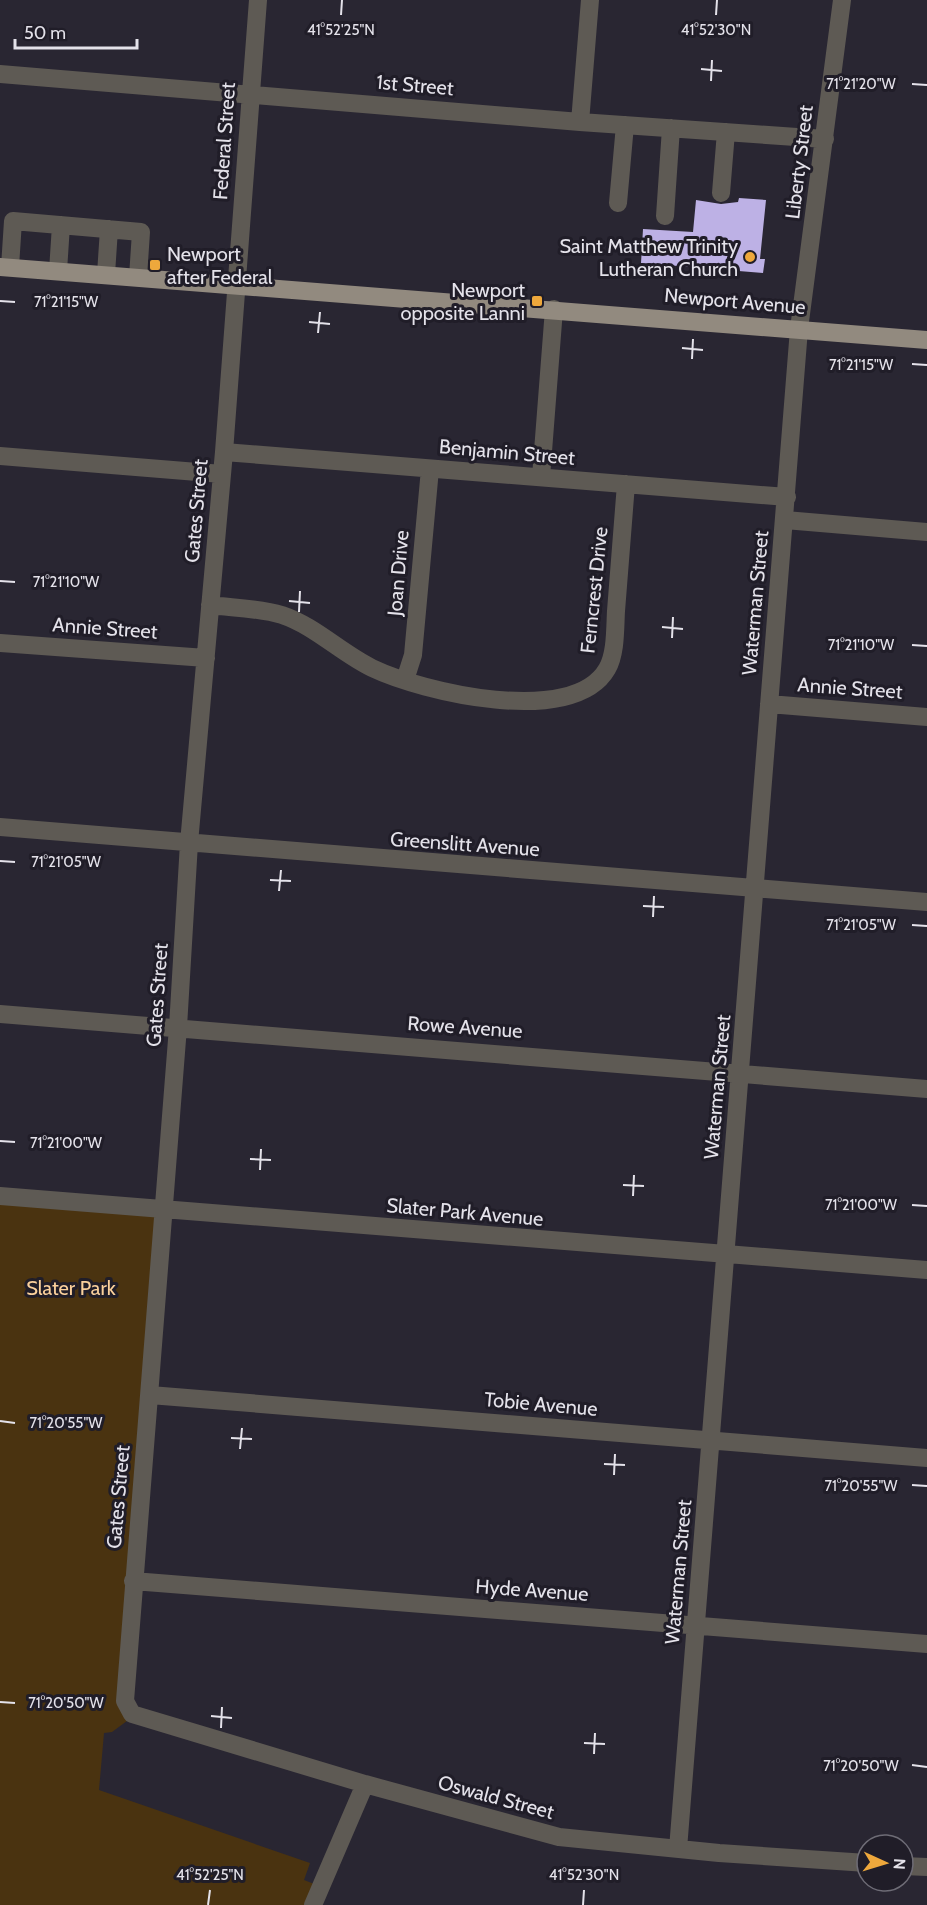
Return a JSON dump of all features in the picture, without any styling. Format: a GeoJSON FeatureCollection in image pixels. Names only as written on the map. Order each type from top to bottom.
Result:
{"type":"FeatureCollection","features":[{"type":"Feature","properties":{"kind":"main road","name":"Newport Avenue"},"geometry":{"type":"LineString","coordinates":[[5,267],[927,340]]}},
{"type":"Feature","properties":{"kind":"street","name":"Federal Street"},"geometry":{"type":"LineString","coordinates":[[235,285],[258,0]]}},
{"type":"Feature","properties":{"kind":"street"},"geometry":{"type":"LineString","coordinates":[[580,122],[590,0]]}},
{"type":"Feature","properties":{"kind":"street","name":"Liberty Street"},"geometry":{"type":"LineString","coordinates":[[800,329],[842,0]]}},
{"type":"Feature","properties":{"kind":"street","name":"1st Street"},"geometry":{"type":"LineString","coordinates":[[0,74],[580,122],[825,139]]}},
{"type":"Feature","properties":{"kind":"street"},"geometry":{"type":"LineString","coordinates":[[618,202],[625,125]]}},
{"type":"Feature","properties":{"kind":"street"},"geometry":{"type":"LineString","coordinates":[[665,216],[671,128]]}},
{"type":"Feature","properties":{"kind":"street"},"geometry":{"type":"LineString","coordinates":[[721,193],[726,132]]}},
{"type":"Feature","properties":{"kind":"street"},"geometry":{"type":"LineString","coordinates":[[5,267],[13,221],[141,231],[138,277]]}},
{"type":"Feature","properties":{"kind":"street"},"geometry":{"type":"LineString","coordinates":[[58,271],[61,225]]}},
{"type":"Feature","properties":{"kind":"street"},"geometry":{"type":"LineString","coordinates":[[106,274],[110,229]]}},
{"type":"Feature","properties":{"kind":"street","name":"Gates Street"},"geometry":{"type":"LineString","coordinates":[[127,1709],[125,1701],[133,1581],[150,1395],[178,1028],[189,843],[224,452],[235,285]]}},
{"type":"Feature","properties":{"kind":"street"},"geometry":{"type":"LineString","coordinates":[[541,477],[554,309]]}},
{"type":"Feature","properties":{"kind":"street","name":"Waterman Street"},"geometry":{"type":"LineString","coordinates":[[678,1849],[800,329]]}},
{"type":"Feature","properties":{"kind":"street","name":"Benjamin Street"},"geometry":{"type":"LineString","coordinates":[[224,452],[787,497]]}},
{"type":"Feature","properties":{"kind":"street"},"geometry":{"type":"LineString","coordinates":[[0,456],[222,474]]}},
{"type":"Feature","properties":{"kind":"street","name":"Joan Drive"},"geometry":{"type":"LineString","coordinates":[[405,680],[413,655],[430,469]]}},
{"type":"Feature","properties":{"kind":"street","name":"Ferncrest Drive"},"geometry":{"type":"LineString","coordinates":[[210,605],[264,611],[283,616],[302,624],[372,668],[405,680],[464,694],[546,700],[572,696],[596,684],[608,668],[614,639],[626,484]]}},
{"type":"Feature","properties":{"kind":"street"},"geometry":{"type":"LineString","coordinates":[[785,520],[927,532]]}},
{"type":"Feature","properties":{"kind":"street","name":"Annie Street"},"geometry":{"type":"LineString","coordinates":[[0,643],[206,658]]}},
{"type":"Feature","properties":{"kind":"street","name":"Annie Street"},"geometry":{"type":"LineString","coordinates":[[769,704],[927,717]]}},
{"type":"Feature","properties":{"kind":"street","name":"Greenslitt Avenue"},"geometry":{"type":"LineString","coordinates":[[0,827],[927,903]]}},
{"type":"Feature","properties":{"kind":"street","name":"Rowe Avenue"},"geometry":{"type":"LineString","coordinates":[[0,1014],[927,1089]]}},
{"type":"Feature","properties":{"kind":"street","name":"Slater Park Avenue"},"geometry":{"type":"LineString","coordinates":[[0,1196],[927,1270]]}},
{"type":"Feature","properties":{"kind":"street","name":"Tobie Avenue"},"geometry":{"type":"LineString","coordinates":[[150,1395],[927,1458]]}},
{"type":"Feature","properties":{"kind":"street","name":"Hyde Avenue"},"geometry":{"type":"LineString","coordinates":[[133,1581],[927,1644]]}},
{"type":"Feature","properties":{"kind":"street","name":"Oswald Street"},"geometry":{"type":"LineString","coordinates":[[127,1709],[132,1714],[365,1784],[559,1838],[855,1862]]}},
{"type":"Feature","properties":{"kind":"street"},"geometry":{"type":"LineString","coordinates":[[313,1905],[365,1784]]}},
{"type":"Feature","properties":{"kind":"green space","name":"Slater Park"},"geometry":{"type":"Polygon","coordinates":[[[0,1199],[158,1213],[131,1718],[112,1732],[104,1733],[99,1790],[310,1863],[304,1880],[322,1887],[315,1905],[0,1905],[0,1199]]]}},
{"type":"Feature","properties":{"kind":"building"},"geometry":{"type":"Polygon","coordinates":[[[739,198],[766,200],[760,259],[765,259],[763,273],[641,263],[643,229],[693,232],[696,200],[721,204],[738,202],[739,198]]]}},
{"type":"Feature","properties":{"kind":"place","name":"Saint Matthew Trinity Lutheran Church"},"geometry":{"type":"Point","coordinates":[750,257]}},
{"type":"Feature","properties":{"kind":"place","name":"Newport after Federal"},"geometry":{"type":"Point","coordinates":[155,265]}},
{"type":"Feature","properties":{"kind":"place","name":"Newport opposite Lanni"},"geometry":{"type":"Point","coordinates":[537,301]}}]}
